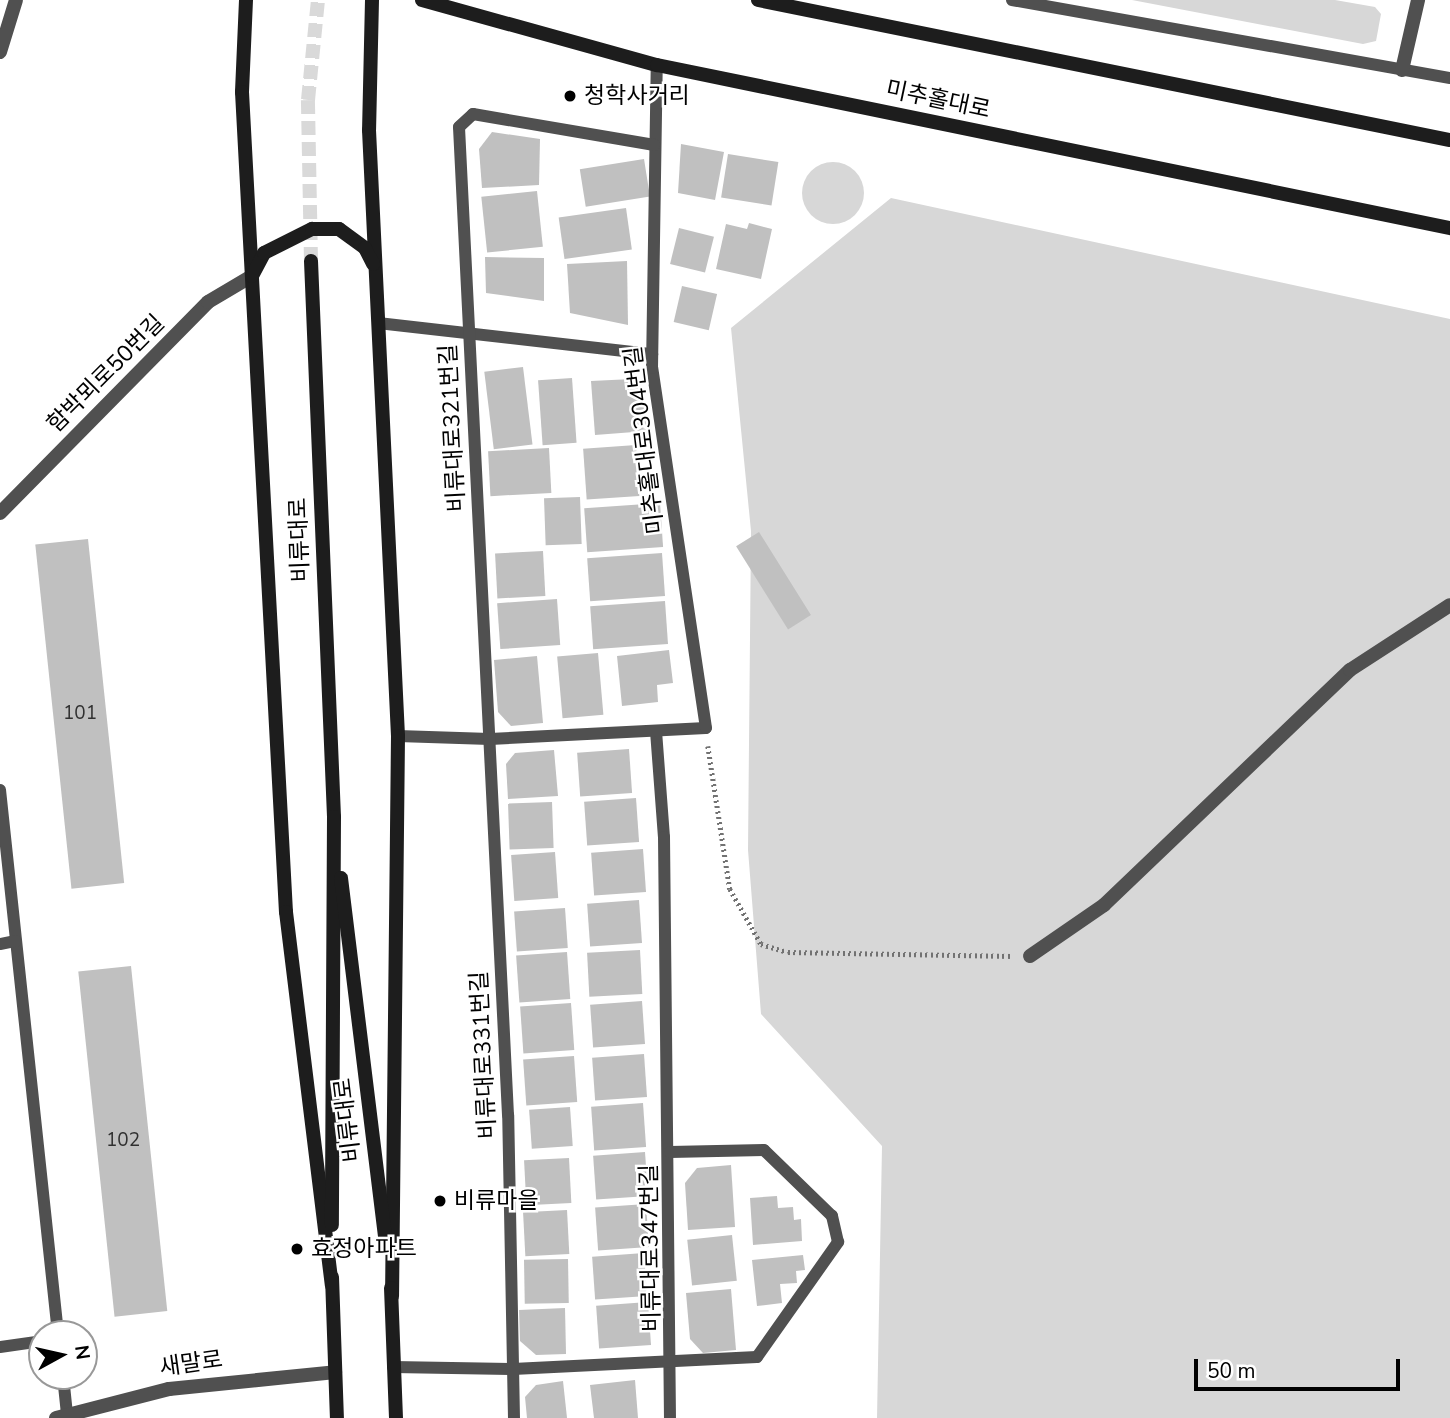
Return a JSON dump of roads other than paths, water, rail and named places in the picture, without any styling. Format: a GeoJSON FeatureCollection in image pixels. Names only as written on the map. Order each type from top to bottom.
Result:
{"type":"FeatureCollection","features":[{"type":"Feature","properties":{"kind":"main road"},"geometry":{"type":"LineString","coordinates":[[246,0],[242,92],[286,912],[332,1285]]}},
{"type":"Feature","properties":{"kind":"main road"},"geometry":{"type":"LineString","coordinates":[[372,0],[376,272],[398,736],[392,1296]]}},
{"type":"Feature","properties":{"kind":"main road","name":"미추홀대로"},"geometry":{"type":"LineString","coordinates":[[422,0],[657,65],[1450,228]]}},
{"type":"Feature","properties":{"kind":"main road"},"geometry":{"type":"LineString","coordinates":[[758,0],[1450,140]]}},
{"type":"Feature","properties":{"kind":"main road"},"geometry":{"type":"LineString","coordinates":[[251,276],[264,254],[312,229],[339,229],[365,248],[376,272]]}},
{"type":"Feature","properties":{"kind":"main road","name":"비류대로"},"geometry":{"type":"LineString","coordinates":[[311,261],[334,817],[332,1285],[337,1418]]}},
{"type":"Feature","properties":{"kind":"main road","name":"비류대로"},"geometry":{"type":"LineString","coordinates":[[334,817],[392,1296],[396,1418]]}},
{"type":"Feature","properties":{"kind":"street"},"geometry":{"type":"LineString","coordinates":[[0,52],[16,0]]}},
{"type":"Feature","properties":{"kind":"street"},"geometry":{"type":"LineString","coordinates":[[1402,70],[1418,0]]}},
{"type":"Feature","properties":{"kind":"street","name":"함박뫼로50번길"},"geometry":{"type":"LineString","coordinates":[[0,513],[208,302],[251,276]]}},
{"type":"Feature","properties":{"kind":"street"},"geometry":{"type":"LineString","coordinates":[[1030,956],[1104,905],[1350,670],[1450,605]]}},
{"type":"Feature","properties":{"kind":"street","name":"새말로"},"geometry":{"type":"LineString","coordinates":[[61,1416],[169,1389],[335,1372]]}},
{"type":"Feature","properties":{"kind":"lane"},"geometry":{"type":"LineString","coordinates":[[1012,0],[1450,78]]}},
{"type":"Feature","properties":{"kind":"lane","name":"미추홀대로304번길"},"geometry":{"type":"LineString","coordinates":[[656,731],[706,728],[652,354],[657,65]]}},
{"type":"Feature","properties":{"kind":"lane","name":"비류대로321번길"},"geometry":{"type":"LineString","coordinates":[[490,739],[459,127],[464,117],[654,145]]}},
{"type":"Feature","properties":{"kind":"lane"},"geometry":{"type":"LineString","coordinates":[[378,323],[652,354]]}},
{"type":"Feature","properties":{"kind":"lane"},"geometry":{"type":"LineString","coordinates":[[398,736],[490,739],[656,731],[664,837],[670,1152]]}},
{"type":"Feature","properties":{"kind":"lane","name":"비류대로331번길"},"geometry":{"type":"LineString","coordinates":[[490,739],[513,1369]]}},
{"type":"Feature","properties":{"kind":"lane"},"geometry":{"type":"LineString","coordinates":[[0,790],[57,1320]]}},
{"type":"Feature","properties":{"kind":"lane"},"geometry":{"type":"LineString","coordinates":[[0,944],[16,941]]}},
{"type":"Feature","properties":{"kind":"lane","name":"비류대로347번길"},"geometry":{"type":"LineString","coordinates":[[393,1367],[513,1369],[673,1363],[757,1357],[838,1242],[832,1216],[765,1150],[670,1152],[673,1363],[670,1418]]}},
{"type":"Feature","properties":{"kind":"lane"},"geometry":{"type":"LineString","coordinates":[[0,1347],[28,1343]]}},
{"type":"Feature","properties":{"kind":"lane"},"geometry":{"type":"LineString","coordinates":[[513,1369],[514,1418]]}},
{"type":"Feature","properties":{"kind":"lane"},"geometry":{"type":"LineString","coordinates":[[61,1416],[62,1390]]}},
{"type":"Feature","properties":{"kind":"tunnel"},"geometry":{"type":"LineString","coordinates":[[311,261],[308,100],[318,0]]}},
{"type":"Feature","properties":{"kind":"place","name":"청학사거리"},"geometry":{"type":"Point","coordinates":[570,96]}},
{"type":"Feature","properties":{"kind":"place","name":"비류마을"},"geometry":{"type":"Point","coordinates":[440,1201]}},
{"type":"Feature","properties":{"kind":"place","name":"효정아파트"},"geometry":{"type":"Point","coordinates":[297,1249]}}]}
